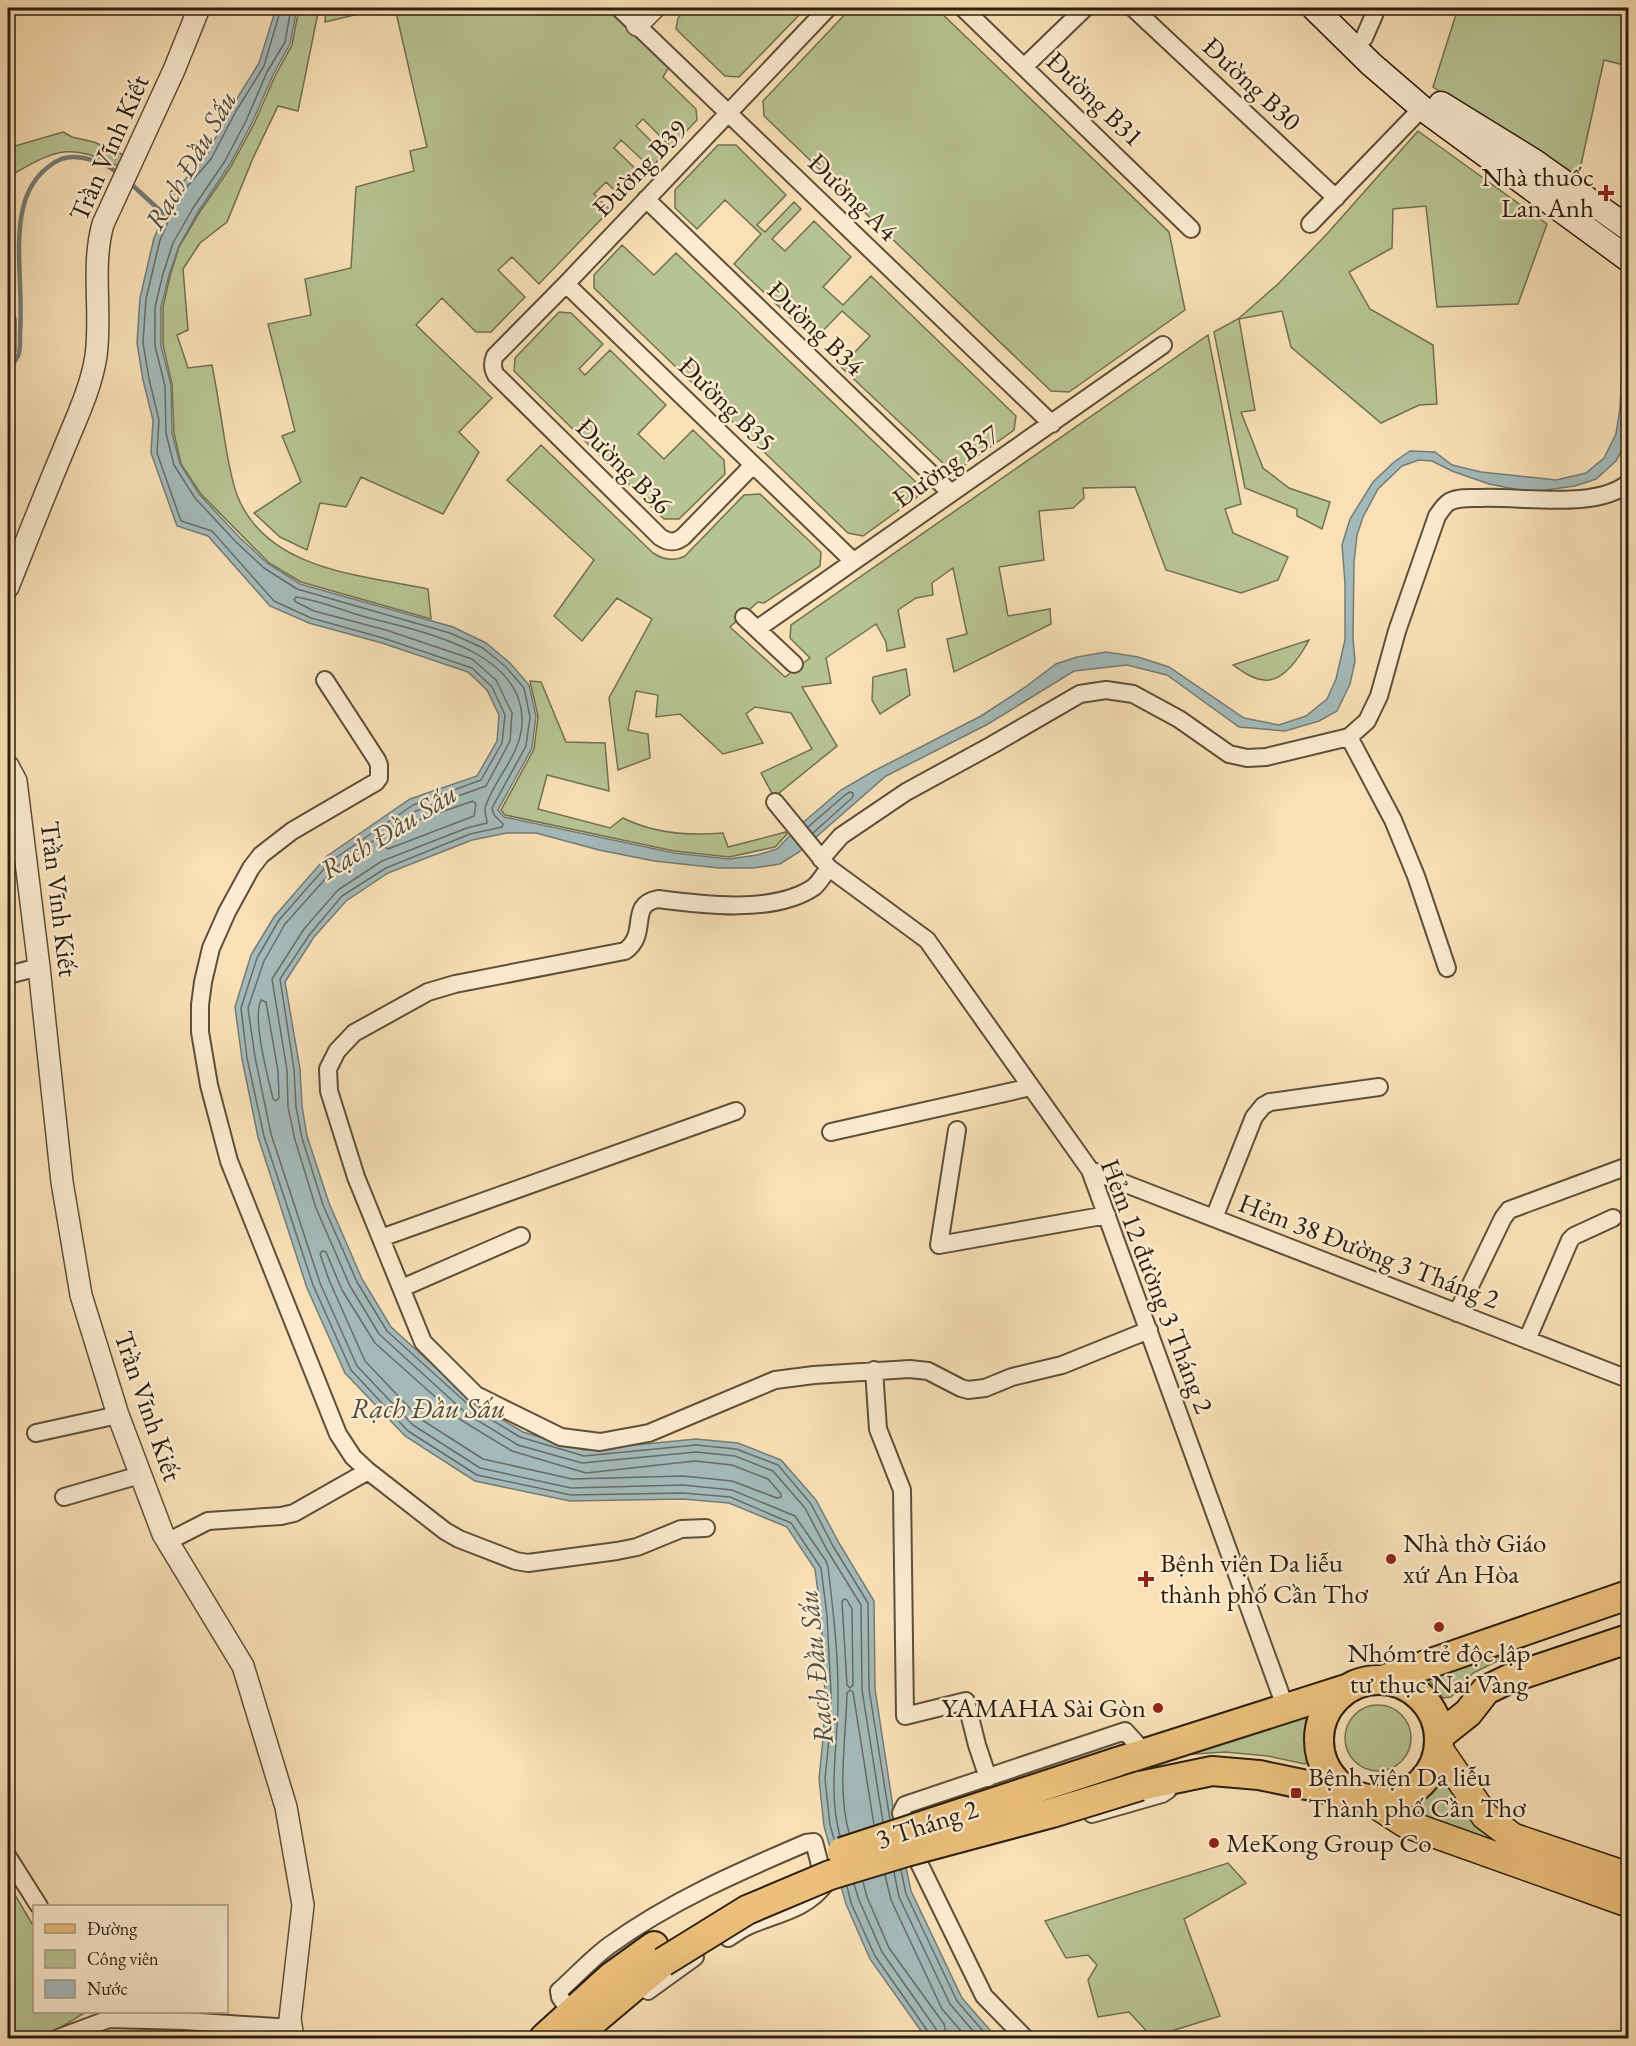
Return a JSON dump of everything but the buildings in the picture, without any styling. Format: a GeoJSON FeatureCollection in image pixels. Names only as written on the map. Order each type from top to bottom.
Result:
{"type":"FeatureCollection","features":[{"type":"Feature","properties":{"kind":"highway"},"geometry":{"type":"LineString","coordinates":[[1382,1680],[1398,1683],[1413,1690],[1425,1701],[1434,1715],[1439,1742],[1435,1763],[1427,1777],[1415,1789],[1400,1797],[1384,1800],[1360,1797],[1338,1785],[1327,1772],[1318,1740],[1320,1724],[1327,1709],[1337,1697],[1350,1687],[1382,1680],[1629,1595]]}},
{"type":"Feature","properties":{"kind":"highway"},"geometry":{"type":"LineString","coordinates":[[1439,1742],[1468,1713],[1486,1690],[1511,1678],[1629,1639]]}},
{"type":"Feature","properties":{"kind":"highway","name":"3 Tháng 2"},"geometry":{"type":"LineString","coordinates":[[544,2038],[580,2023],[693,1921],[827,1857],[1350,1687]]}},
{"type":"Feature","properties":{"kind":"highway","name":"3 Tháng 2"},"geometry":{"type":"LineString","coordinates":[[658,1954],[747,1910],[831,1875],[1175,1778],[1212,1771],[1259,1775],[1360,1797]]}},
{"type":"Feature","properties":{"kind":"main road"},"geometry":{"type":"LineString","coordinates":[[1314,8],[1371,64],[1422,108],[1629,259]]}},
{"type":"Feature","properties":{"kind":"main road"},"geometry":{"type":"LineString","coordinates":[[1333,8],[1429,97],[1535,162],[1629,228]]}},
{"type":"Feature","properties":{"kind":"main road"},"geometry":{"type":"LineString","coordinates":[[1439,1742],[1485,1816],[1513,1837],[1629,1875]]}},
{"type":"Feature","properties":{"kind":"main road"},"geometry":{"type":"LineString","coordinates":[[1360,1797],[1404,1822],[1629,1903]]}},
{"type":"Feature","properties":{"kind":"street","name":"Trần Vĩnh Kiết"},"geometry":{"type":"LineString","coordinates":[[8,587],[91,378],[98,332],[99,239],[103,224],[174,70],[199,8]]}},
{"type":"Feature","properties":{"kind":"street","name":"Đường A4"},"geometry":{"type":"LineString","coordinates":[[619,8],[1052,424]]}},
{"type":"Feature","properties":{"kind":"street"},"geometry":{"type":"LineString","coordinates":[[637,25],[654,8]]}},
{"type":"Feature","properties":{"kind":"street","name":"Đường B39"},"geometry":{"type":"LineString","coordinates":[[493,365],[495,356],[828,8]]}},
{"type":"Feature","properties":{"kind":"street","name":"Đường B31"},"geometry":{"type":"LineString","coordinates":[[963,8],[1191,228]]}},
{"type":"Feature","properties":{"kind":"street"},"geometry":{"type":"LineString","coordinates":[[1025,66],[1085,8]]}},
{"type":"Feature","properties":{"kind":"street","name":"Đường B30"},"geometry":{"type":"LineString","coordinates":[[1133,8],[1336,198]]}},
{"type":"Feature","properties":{"kind":"street"},"geometry":{"type":"LineString","coordinates":[[1364,38],[1377,8]]}},
{"type":"Feature","properties":{"kind":"street"},"geometry":{"type":"LineString","coordinates":[[1310,224],[1422,108]]}},
{"type":"Feature","properties":{"kind":"street","name":"Đường B34"},"geometry":{"type":"LineString","coordinates":[[646,199],[951,494]]}},
{"type":"Feature","properties":{"kind":"street","name":"Đường B35"},"geometry":{"type":"LineString","coordinates":[[566,284],[853,561]]}},
{"type":"Feature","properties":{"kind":"street","name":"Đường B37"},"geometry":{"type":"LineString","coordinates":[[757,629],[1163,345]]}},
{"type":"Feature","properties":{"kind":"street","name":"Đường B36"},"geometry":{"type":"LineString","coordinates":[[493,365],[496,375],[660,537],[667,541],[676,541],[683,537],[753,465]]}},
{"type":"Feature","properties":{"kind":"street"},"geometry":{"type":"LineString","coordinates":[[1149,1330],[1062,1365],[1012,1377],[976,1390],[961,1389],[928,1371],[910,1369],[874,1370],[775,1380],[649,1433],[600,1442],[561,1437],[476,1395],[423,1342],[356,1177],[330,1091],[328,1069],[337,1051],[354,1033],[428,992],[455,984],[625,951],[637,939],[642,907],[648,901],[658,899],[726,907],[796,896],[816,885],[823,862],[841,836],[906,792],[1080,694],[1106,690],[1133,694],[1179,719],[1229,754],[1247,758],[1266,757],[1349,737],[1367,722],[1379,696],[1397,631],[1437,516],[1448,502],[1464,498],[1586,499],[1605,495],[1629,483]]}},
{"type":"Feature","properties":{"kind":"street"},"geometry":{"type":"LineString","coordinates":[[744,617],[794,664]]}},
{"type":"Feature","properties":{"kind":"street"},"geometry":{"type":"LineString","coordinates":[[325,680],[377,760],[379,778],[376,782],[292,831],[261,855],[250,868],[211,948],[202,982],[199,1019],[209,1085],[229,1161],[338,1434],[353,1457],[368,1471],[445,1532],[516,1561],[528,1563],[617,1551],[637,1547],[681,1529],[706,1528]]}},
{"type":"Feature","properties":{"kind":"street"},"geometry":{"type":"LineString","coordinates":[[1349,737],[1392,820],[1416,876],[1447,968]]}},
{"type":"Feature","properties":{"kind":"street","name":"Trần Vĩnh Kiết"},"geometry":{"type":"LineString","coordinates":[[8,766],[16,781],[62,1182],[81,1295],[118,1415],[163,1534],[243,1666],[286,1807],[303,1905],[291,2019],[293,2033]]}},
{"type":"Feature","properties":{"kind":"street","name":"Hẻm 12 đường 3 Tháng 2"},"geometry":{"type":"LineString","coordinates":[[780,809],[823,862],[927,940],[1090,1170],[1286,1709]]}},
{"type":"Feature","properties":{"kind":"street"},"geometry":{"type":"LineString","coordinates":[[8,975],[39,967]]}},
{"type":"Feature","properties":{"kind":"street"},"geometry":{"type":"LineString","coordinates":[[831,1132],[1031,1087]]}},
{"type":"Feature","properties":{"kind":"street"},"geometry":{"type":"LineString","coordinates":[[1214,1218],[1254,1117],[1263,1106],[1279,1100],[1379,1087]]}},
{"type":"Feature","properties":{"kind":"street"},"geometry":{"type":"LineString","coordinates":[[381,1238],[736,1111]]}},
{"type":"Feature","properties":{"kind":"street"},"geometry":{"type":"LineString","coordinates":[[957,1130],[939,1245],[1107,1215]]}},
{"type":"Feature","properties":{"kind":"street"},"geometry":{"type":"LineString","coordinates":[[1457,1313],[1509,1210],[1629,1166]]}},
{"type":"Feature","properties":{"kind":"street","name":"Hẻm 38 Đường 3 Tháng 2"},"geometry":{"type":"LineString","coordinates":[[1090,1170],[1629,1379]]}},
{"type":"Feature","properties":{"kind":"street"},"geometry":{"type":"LineString","coordinates":[[1527,1340],[1570,1240],[1613,1218]]}},
{"type":"Feature","properties":{"kind":"street"},"geometry":{"type":"LineString","coordinates":[[402,1288],[521,1236]]}},
{"type":"Feature","properties":{"kind":"street"},"geometry":{"type":"LineString","coordinates":[[874,1370],[878,1429],[902,1490],[905,1716],[966,1701],[988,1778]]}},
{"type":"Feature","properties":{"kind":"street"},"geometry":{"type":"LineString","coordinates":[[36,1433],[118,1415]]}},
{"type":"Feature","properties":{"kind":"street"},"geometry":{"type":"LineString","coordinates":[[167,1542],[208,1521],[294,1513],[368,1471]]}},
{"type":"Feature","properties":{"kind":"street"},"geometry":{"type":"LineString","coordinates":[[64,1497],[140,1475]]}},
{"type":"Feature","properties":{"kind":"street"},"geometry":{"type":"LineString","coordinates":[[1024,2038],[984,1996],[917,1859],[902,1813],[905,1805],[1125,1731],[1145,1753]]}},
{"type":"Feature","properties":{"kind":"street"},"geometry":{"type":"LineString","coordinates":[[917,1859],[994,1836],[1118,1808],[1162,1794],[1173,1786],[1175,1778]]}},
{"type":"Feature","properties":{"kind":"street"},"geometry":{"type":"LineString","coordinates":[[814,1842],[825,1884],[820,1892],[805,1904],[747,1927],[698,1955],[609,2020],[580,2023],[560,1997],[559,1991],[608,1946],[659,1911],[728,1876],[806,1843],[814,1842]]}},
{"type":"Feature","properties":{"kind":"street"},"geometry":{"type":"LineString","coordinates":[[8,1857],[38,1905]]}},
{"type":"Feature","properties":{"kind":"street"},"geometry":{"type":"LineString","coordinates":[[58,2038],[107,2015],[184,2020],[293,2033]]}},
{"type":"Feature","properties":{"kind":"green space"},"geometry":{"type":"Polygon","coordinates":[[[299,8],[319,8],[298,111],[278,106],[253,158],[227,222],[200,243],[183,269],[188,330],[177,335],[188,368],[212,365],[231,476],[237,495],[251,520],[270,539],[292,554],[318,565],[345,573],[428,589],[431,619],[301,582],[269,563],[201,494],[181,464],[174,433],[172,384],[163,345],[163,307],[170,276],[179,247],[230,168],[254,124],[275,76],[292,45],[299,8]]]}},
{"type":"Feature","properties":{"kind":"green space"},"geometry":{"type":"Polygon","coordinates":[[[326,8],[384,8],[325,22],[326,8]]]}},
{"type":"Feature","properties":{"kind":"green space"},"geometry":{"type":"Polygon","coordinates":[[[395,8],[607,8],[669,67],[663,77],[696,109],[697,120],[671,147],[643,119],[636,126],[664,154],[651,168],[621,140],[614,148],[643,176],[622,198],[606,182],[594,194],[610,210],[539,284],[512,257],[498,270],[525,297],[491,332],[476,332],[442,298],[416,325],[492,398],[459,432],[479,452],[443,514],[361,477],[346,507],[320,503],[307,550],[280,537],[254,513],[301,482],[282,436],[295,431],[268,324],[311,315],[305,279],[351,268],[356,187],[414,171],[410,151],[427,147],[395,8]]]}},
{"type":"Feature","properties":{"kind":"green space"},"geometry":{"type":"Polygon","coordinates":[[[687,8],[806,8],[739,77],[725,76],[676,29],[678,18],[687,8]]]}},
{"type":"Feature","properties":{"kind":"green space"},"geometry":{"type":"Polygon","coordinates":[[[851,8],[936,8],[1169,232],[1185,310],[1069,392],[1051,391],[764,116],[763,101],[851,8]]]}},
{"type":"Feature","properties":{"kind":"green space"},"geometry":{"type":"Polygon","coordinates":[[[1458,8],[1612,8],[1628,17],[1628,66],[1604,60],[1577,183],[1433,87],[1458,8]]]}},
{"type":"Feature","properties":{"kind":"green space"},"geometry":{"type":"Polygon","coordinates":[[[1418,131],[1547,224],[1518,304],[1437,307],[1426,206],[1393,209],[1392,248],[1349,272],[1370,309],[1433,345],[1437,404],[1419,405],[1381,423],[1291,347],[1282,311],[1239,319],[1255,410],[1241,412],[1263,468],[1289,488],[1330,502],[1322,529],[1297,516],[1297,509],[1245,488],[1214,332],[1238,319],[1278,284],[1326,235],[1418,131]]]}},
{"type":"Feature","properties":{"kind":"green space"},"geometry":{"type":"Polygon","coordinates":[[[63,132],[129,157],[122,168],[79,152],[56,153],[15,173],[8,160],[8,148],[63,132]]]}},
{"type":"Feature","properties":{"kind":"green space"},"geometry":{"type":"Polygon","coordinates":[[[718,145],[736,145],[786,195],[757,225],[765,232],[794,202],[801,209],[772,239],[785,251],[814,221],[851,257],[823,287],[843,305],[871,276],[1016,416],[1014,430],[962,467],[945,465],[841,367],[870,336],[842,311],[814,340],[734,264],[761,234],[725,200],[697,229],[675,208],[675,190],[718,145]]]}},
{"type":"Feature","properties":{"kind":"green space"},"geometry":{"type":"Polygon","coordinates":[[[622,245],[654,275],[676,253],[918,484],[917,497],[863,536],[848,533],[594,288],[594,275],[622,245]]]}},
{"type":"Feature","properties":{"kind":"green space"},"geometry":{"type":"Polygon","coordinates":[[[8,292],[16,319],[16,351],[8,363],[8,292]]]}},
{"type":"Feature","properties":{"kind":"green space"},"geometry":{"type":"Polygon","coordinates":[[[559,312],[571,313],[603,344],[579,369],[585,375],[610,350],[666,405],[638,434],[664,459],[693,430],[724,460],[725,474],[679,519],[664,519],[514,371],[515,358],[559,312]]]}},
{"type":"Feature","properties":{"kind":"green space"},"geometry":{"type":"Polygon","coordinates":[[[1208,335],[1241,504],[1225,509],[1233,533],[1288,557],[1278,580],[1241,593],[1166,570],[1135,487],[1083,488],[1084,498],[1073,508],[1039,511],[1044,560],[999,567],[1008,616],[1050,609],[1051,624],[954,672],[947,639],[967,634],[953,568],[932,583],[933,595],[916,598],[898,610],[905,647],[887,651],[886,642],[876,624],[826,658],[831,683],[802,687],[837,746],[774,797],[761,773],[812,749],[791,713],[755,707],[746,714],[763,743],[723,754],[680,714],[656,717],[658,695],[636,691],[628,730],[648,734],[650,758],[618,770],[609,698],[652,619],[617,598],[582,641],[554,616],[594,560],[507,480],[541,445],[653,553],[661,557],[673,560],[685,556],[744,495],[760,494],[821,552],[820,566],[764,603],[758,602],[730,627],[785,677],[810,658],[790,638],[791,625],[1208,335]]]}},
{"type":"Feature","properties":{"kind":"green space"},"geometry":{"type":"Polygon","coordinates":[[[1309,640],[1291,667],[1271,680],[1255,678],[1233,665],[1309,640]]]}},
{"type":"Feature","properties":{"kind":"green space"},"geometry":{"type":"Polygon","coordinates":[[[906,669],[910,695],[880,714],[872,700],[873,677],[906,669]]]}},
{"type":"Feature","properties":{"kind":"green space"},"geometry":{"type":"Polygon","coordinates":[[[530,681],[541,682],[566,742],[605,743],[609,791],[547,775],[538,809],[610,828],[623,818],[647,828],[672,833],[723,833],[728,847],[786,832],[787,834],[775,847],[729,857],[674,851],[505,815],[501,810],[534,749],[538,716],[530,681]]]}},
{"type":"Feature","properties":{"kind":"green space"},"geometry":{"type":"Polygon","coordinates":[[[1514,1653],[1473,1673],[1451,1697],[1443,1698],[1427,1678],[1429,1675],[1514,1653]]]}},
{"type":"Feature","properties":{"kind":"green space"},"geometry":{"type":"Polygon","coordinates":[[[1371,1705],[1385,1705],[1397,1710],[1406,1719],[1411,1738],[1409,1751],[1402,1762],[1385,1771],[1371,1771],[1359,1766],[1350,1757],[1345,1745],[1345,1731],[1350,1719],[1359,1710],[1371,1705]]]}},
{"type":"Feature","properties":{"kind":"green space"},"geometry":{"type":"Polygon","coordinates":[[[1307,1714],[1304,1736],[1309,1760],[1305,1764],[1268,1756],[1225,1752],[1165,1756],[1307,1714]]]}},
{"type":"Feature","properties":{"kind":"green space"},"geometry":{"type":"Polygon","coordinates":[[[1443,1778],[1448,1781],[1475,1823],[1499,1845],[1406,1812],[1407,1807],[1429,1794],[1443,1778]]]}},
{"type":"Feature","properties":{"kind":"green space"},"geometry":{"type":"Polygon","coordinates":[[[1228,1863],[1246,1883],[1184,1919],[1220,2016],[1152,2037],[1129,2012],[1098,2017],[1088,1980],[1097,1965],[1088,1955],[1066,1958],[1045,1921],[1228,1863]]]}},
{"type":"Feature","properties":{"kind":"green space"},"geometry":{"type":"Polygon","coordinates":[[[8,1883],[33,1925],[33,2013],[84,2013],[43,2038],[8,2038],[8,1883]]]}},
{"type":"Feature","properties":{"kind":"water","name":"Rạch Đầu Sấu"},"geometry":{"type":"Polygon","coordinates":[[[276,8],[297,8],[290,44],[230,164],[198,212],[179,246],[161,307],[161,346],[171,385],[172,433],[180,464],[199,494],[240,538],[267,563],[300,584],[453,627],[486,643],[510,663],[529,685],[536,716],[532,748],[498,810],[504,817],[674,853],[729,859],[757,855],[777,849],[799,826],[841,790],[981,716],[1056,664],[1077,657],[1106,652],[1138,657],[1169,667],[1244,718],[1279,725],[1306,716],[1327,699],[1336,679],[1345,640],[1342,545],[1350,519],[1373,482],[1394,462],[1410,451],[1435,452],[1452,465],[1481,472],[1556,480],[1586,473],[1604,458],[1616,434],[1620,408],[1623,346],[1628,325],[1628,439],[1616,461],[1596,479],[1575,486],[1530,492],[1489,484],[1432,461],[1419,460],[1402,466],[1378,489],[1363,517],[1357,535],[1354,562],[1355,661],[1350,684],[1337,711],[1319,721],[1285,731],[1239,727],[1167,675],[1127,665],[1074,671],[988,724],[886,776],[799,852],[780,864],[753,868],[719,868],[654,861],[599,850],[536,833],[507,833],[472,840],[388,873],[346,901],[314,937],[285,982],[300,1069],[302,1106],[307,1136],[329,1203],[362,1279],[391,1327],[476,1404],[523,1432],[584,1450],[696,1439],[738,1443],[781,1460],[816,1500],[874,1601],[875,1689],[893,1807],[911,1891],[962,1998],[997,2038],[926,2038],[870,1959],[846,1904],[824,1826],[819,1779],[825,1693],[821,1616],[815,1569],[787,1527],[729,1503],[683,1499],[570,1501],[475,1481],[405,1436],[345,1373],[307,1288],[258,1137],[242,1059],[235,1007],[251,955],[274,917],[327,856],[410,799],[477,776],[497,741],[499,715],[487,690],[468,672],[382,643],[309,623],[270,606],[208,536],[177,526],[151,453],[153,420],[137,343],[140,298],[154,238],[174,192],[206,156],[231,108],[259,63],[276,8]]]}},
{"type":"Feature","properties":{"kind":"waterway"},"geometry":{"type":"LineString","coordinates":[[8,371],[18,356],[20,348],[20,233],[23,210],[30,189],[42,172],[68,157],[92,160],[120,175]]}},
{"type":"Feature","properties":{"kind":"waterway"},"geometry":{"type":"LineString","coordinates":[[129,182],[167,217]]}},
{"type":"Feature","properties":{"kind":"place","name":"Nhà thuốc Lan Anh"},"geometry":{"type":"Point","coordinates":[1606,193]}},
{"type":"Feature","properties":{"kind":"place","name":"Nhà thờ Giáo xứ An Hòa"},"geometry":{"type":"Point","coordinates":[1391,1559]}},
{"type":"Feature","properties":{"kind":"place","name":"Bệnh viện Da liễu thành phố Cần Thơ"},"geometry":{"type":"Point","coordinates":[1146,1579]}},
{"type":"Feature","properties":{"kind":"place","name":"Nhóm trẻ độc lập tư thục Nai Vàng"},"geometry":{"type":"Point","coordinates":[1439,1627]}},
{"type":"Feature","properties":{"kind":"place","name":"YAMAHA Sài Gòn"},"geometry":{"type":"Point","coordinates":[1158,1708]}},
{"type":"Feature","properties":{"kind":"place","name":"Bệnh viện Da liễu Thành phố Cần Thơ"},"geometry":{"type":"Point","coordinates":[1296,1793]}},
{"type":"Feature","properties":{"kind":"place","name":"MeKong Group Co"},"geometry":{"type":"Point","coordinates":[1214,1843]}}]}
